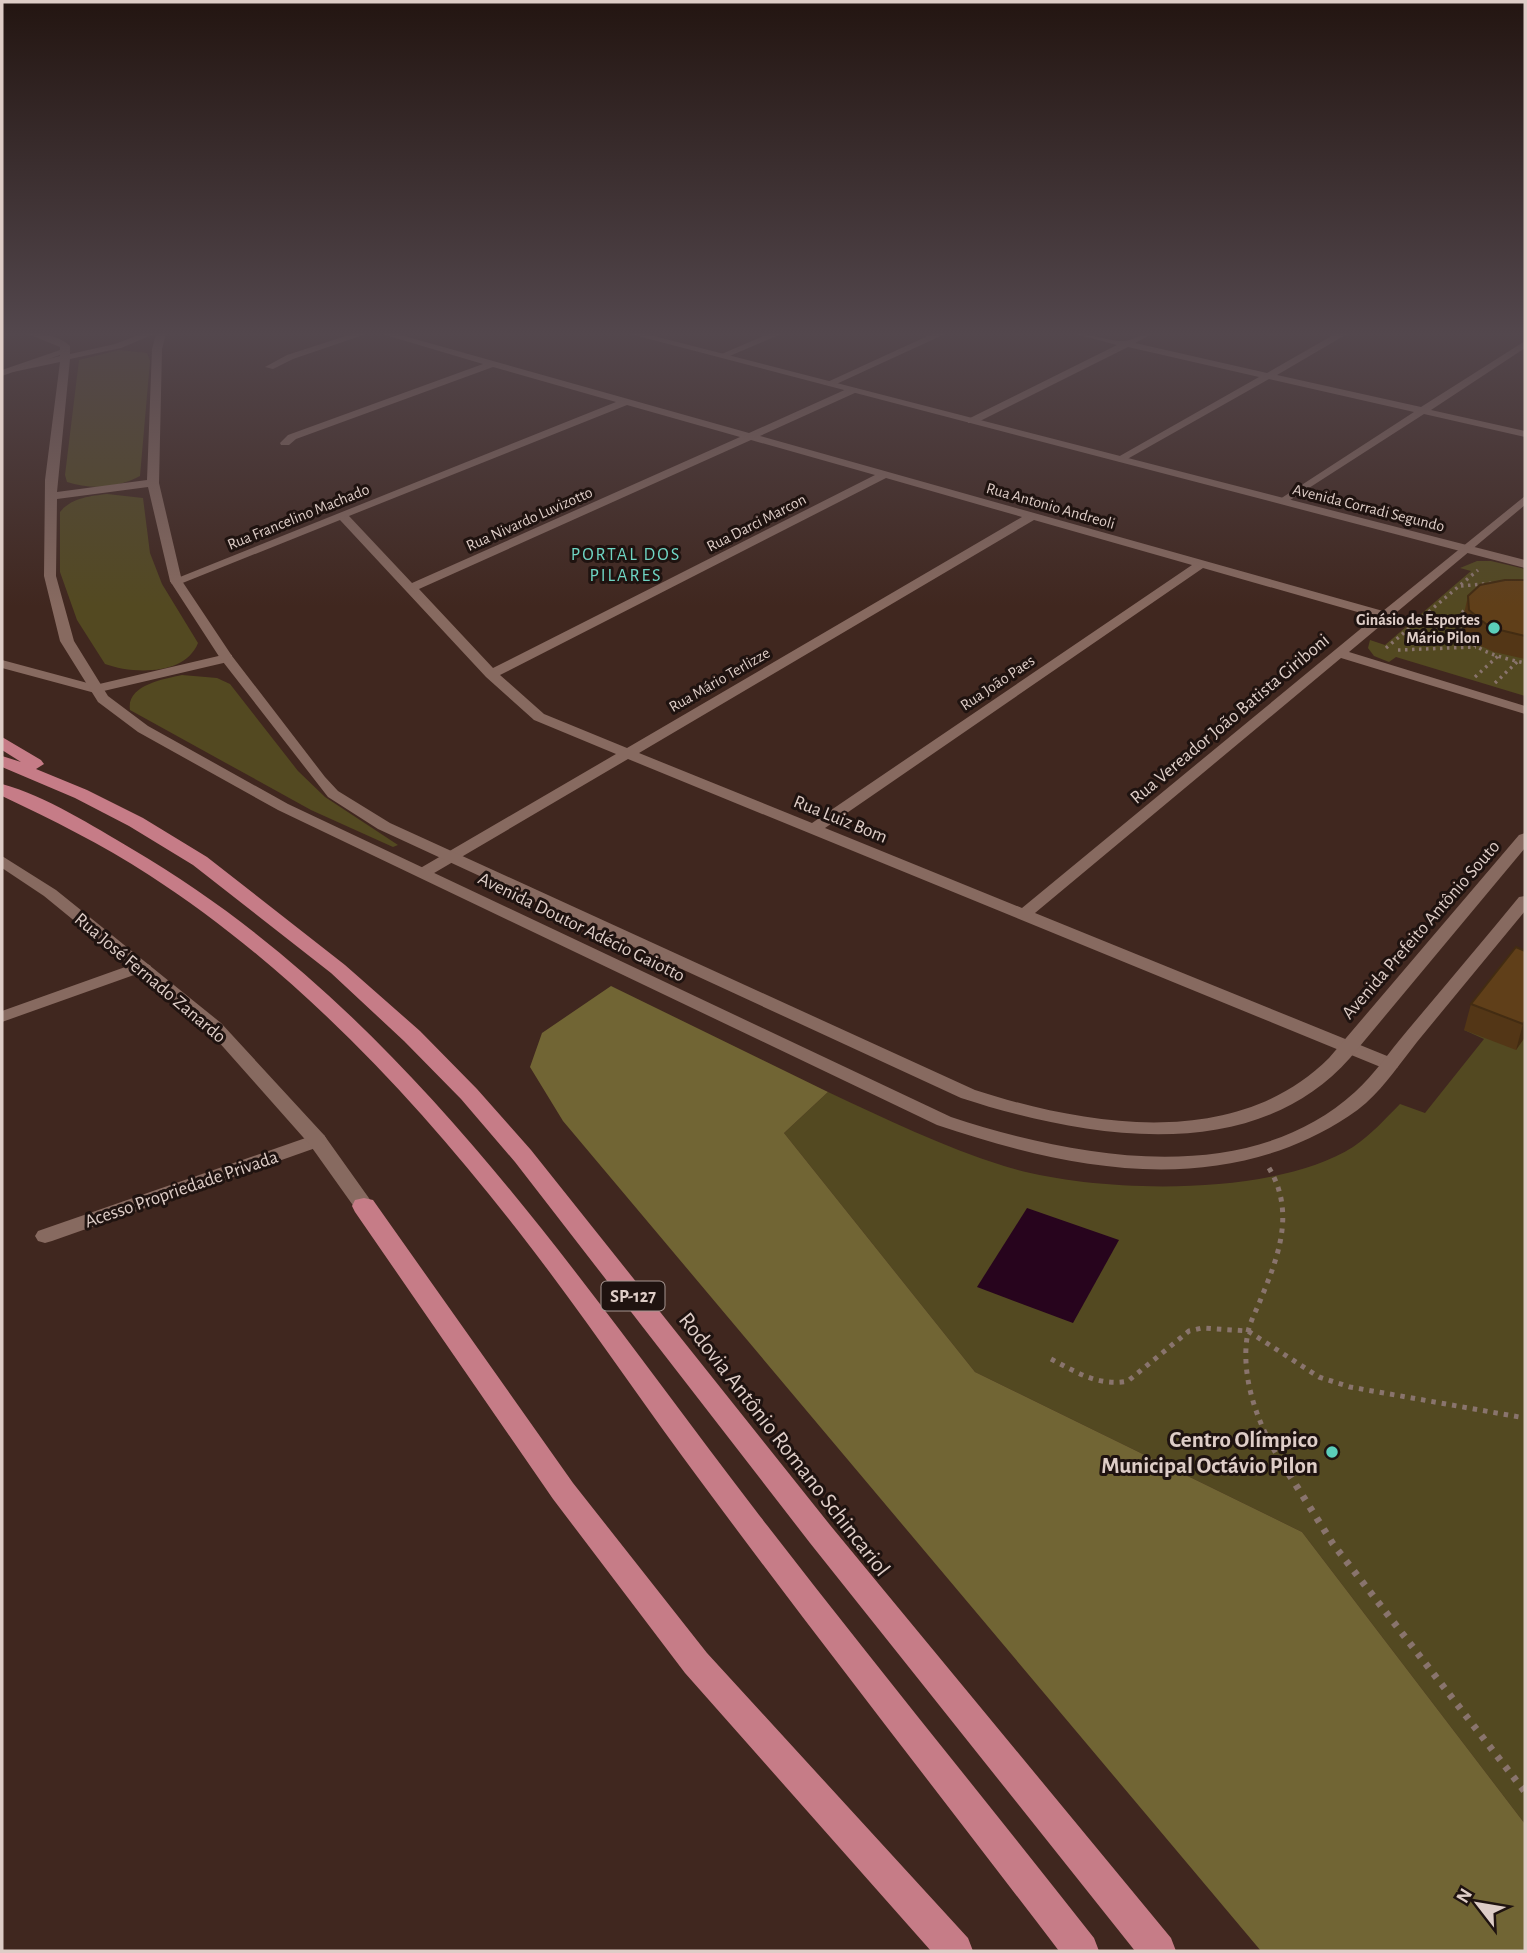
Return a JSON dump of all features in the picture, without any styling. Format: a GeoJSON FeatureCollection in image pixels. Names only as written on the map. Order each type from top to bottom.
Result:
{"type":"FeatureCollection","features":[{"type":"Feature","properties":{"kind":"highway"},"geometry":{"type":"LineString","coordinates":[[2,742],[81,794]]}},
{"type":"Feature","properties":{"kind":"highway","name":"Rodovia Antônio Romano Schincariol"},"geometry":{"type":"LineString","coordinates":[[2,761],[81,794],[136,822],[200,861],[268,913],[403,1027],[469,1094],[523,1156],[820,1534],[1158,1951]]}},
{"type":"Feature","properties":{"kind":"highway","name":"SP-127"},"geometry":{"type":"LineString","coordinates":[[2,789],[98,836],[155,869],[235,926],[326,1004],[382,1057],[431,1110],[528,1227],[716,1481],[1081,1951]]}},
{"type":"Feature","properties":{"kind":"highway"},"geometry":{"type":"LineString","coordinates":[[364,1206],[563,1491],[696,1663],[955,1951]]}},
{"type":"Feature","properties":{"kind":"street","name":"Avenida Doutor Adécio Gaiotto"},"geometry":{"type":"LineString","coordinates":[[58,425],[51,480],[50,576],[67,641],[95,689],[103,699],[143,729],[283,807],[902,1103],[988,1137],[1073,1158],[1126,1163],[1189,1161],[1256,1150],[1304,1134],[1355,1102],[1390,1063]]}},
{"type":"Feature","properties":{"kind":"street","name":"Avenida Doutor Adécio Gaiotto"},"geometry":{"type":"LineString","coordinates":[[155,425],[153,483],[176,581],[227,658],[333,794],[384,825],[929,1078],[1007,1108],[1049,1119],[1121,1129],[1173,1128],[1222,1122],[1270,1105],[1306,1086],[1323,1075],[1347,1046]]}},
{"type":"Feature","properties":{"kind":"street"},"geometry":{"type":"LineString","coordinates":[[285,443],[292,437],[324,425]]}},
{"type":"Feature","properties":{"kind":"street","name":"Rua Francelino Machado"},"geometry":{"type":"LineString","coordinates":[[176,581],[566,425]]}},
{"type":"Feature","properties":{"kind":"street","name":"Rua Antonio Andreoli"},"geometry":{"type":"LineString","coordinates":[[712,425],[1384,615]]}},
{"type":"Feature","properties":{"kind":"street","name":"Rua Nivardo Luvizotto"},"geometry":{"type":"LineString","coordinates":[[410,589],[774,425]]}},
{"type":"Feature","properties":{"kind":"street","name":"Avenida Corradi Segundo"},"geometry":{"type":"LineString","coordinates":[[988,425],[1284,501],[1469,544],[1525,552]]}},
{"type":"Feature","properties":{"kind":"street","name":"Avenida Corradi Segundo"},"geometry":{"type":"LineString","coordinates":[[1029,425],[1296,494],[1469,544],[1525,564]]}},
{"type":"Feature","properties":{"kind":"street"},"geometry":{"type":"LineString","coordinates":[[1122,460],[1182,425]]}},
{"type":"Feature","properties":{"kind":"street"},"geometry":{"type":"LineString","coordinates":[[1284,501],[1401,425]]}},
{"type":"Feature","properties":{"kind":"street"},"geometry":{"type":"LineString","coordinates":[[1485,425],[1525,434]]}},
{"type":"Feature","properties":{"kind":"street","name":"Rua Darci Marcon"},"geometry":{"type":"LineString","coordinates":[[491,674],[885,474]]}},
{"type":"Feature","properties":{"kind":"street"},"geometry":{"type":"LineString","coordinates":[[51,496],[153,483]]}},
{"type":"Feature","properties":{"kind":"street","name":"Rua Vereador João Batista Giriboni"},"geometry":{"type":"LineString","coordinates":[[1023,915],[1525,499]]}},
{"type":"Feature","properties":{"kind":"street","name":"Rua Luiz Bom"},"geometry":{"type":"LineString","coordinates":[[342,515],[491,674],[539,717],[1390,1063]]}},
{"type":"Feature","properties":{"kind":"street","name":"Rua Mário Terlizze"},"geometry":{"type":"LineString","coordinates":[[424,873],[1032,516]]}},
{"type":"Feature","properties":{"kind":"street","name":"Rua João Paes"},"geometry":{"type":"LineString","coordinates":[[813,829],[1202,563]]}},
{"type":"Feature","properties":{"kind":"street"},"geometry":{"type":"LineString","coordinates":[[1338,653],[1525,710]]}},
{"type":"Feature","properties":{"kind":"street"},"geometry":{"type":"LineString","coordinates":[[2,664],[95,689],[227,658]]}},
{"type":"Feature","properties":{"kind":"street","name":"Avenida Prefeito Antônio Souto"},"geometry":{"type":"LineString","coordinates":[[1347,1046],[1525,838]]}},
{"type":"Feature","properties":{"kind":"street","name":"Rua José Fernado Zanardo"},"geometry":{"type":"LineString","coordinates":[[2,862],[50,893],[215,1027],[317,1140],[364,1206]]}},
{"type":"Feature","properties":{"kind":"street"},"geometry":{"type":"LineString","coordinates":[[1390,1063],[1525,901]]}},
{"type":"Feature","properties":{"kind":"street"},"geometry":{"type":"LineString","coordinates":[[2,1017],[142,966]]}},
{"type":"Feature","properties":{"kind":"street","name":"Acesso Propriedade Privada"},"geometry":{"type":"LineString","coordinates":[[45,1236],[317,1140]]}},
{"type":"Feature","properties":{"kind":"path"},"geometry":{"type":"LineString","coordinates":[[1477,647],[1383,651],[1486,563]]}},
{"type":"Feature","properties":{"kind":"path"},"geometry":{"type":"LineString","coordinates":[[1460,586],[1499,583]]}},
{"type":"Feature","properties":{"kind":"path"},"geometry":{"type":"LineString","coordinates":[[1471,605],[1462,610],[1457,624],[1466,639],[1498,656],[1525,663]]}},
{"type":"Feature","properties":{"kind":"path"},"geometry":{"type":"LineString","coordinates":[[1474,678],[1498,656]]}},
{"type":"Feature","properties":{"kind":"path"},"geometry":{"type":"LineString","coordinates":[[1493,684],[1518,662]]}},
{"type":"Feature","properties":{"kind":"path"},"geometry":{"type":"LineString","coordinates":[[1256,1150],[1280,1186],[1284,1220],[1275,1264],[1248,1331],[1247,1360],[1251,1395],[1270,1445],[1333,1544],[1525,1792]]}},
{"type":"Feature","properties":{"kind":"path"},"geometry":{"type":"LineString","coordinates":[[1051,1359],[1104,1383],[1118,1384],[1128,1381],[1189,1331],[1202,1328],[1248,1331],[1319,1377],[1350,1387],[1525,1418]]}},
{"type":"Feature","properties":{"kind":"shaded area"},"geometry":{"type":"Polygon","coordinates":[[[71,425],[144,425],[140,476],[123,483],[85,486],[67,482],[65,475],[71,425]]]}},
{"type":"Feature","properties":{"kind":"shaded area"},"geometry":{"type":"Polygon","coordinates":[[[107,494],[143,498],[150,553],[162,584],[198,643],[182,662],[170,667],[129,670],[105,664],[77,620],[60,572],[60,512],[75,501],[107,494]]]}},
{"type":"Feature","properties":{"kind":"shaded area"},"geometry":{"type":"Polygon","coordinates":[[[1477,561],[1491,561],[1525,569],[1525,696],[1396,657],[1389,662],[1374,656],[1368,648],[1370,640],[1385,645],[1471,571],[1460,568],[1477,561]]]}},
{"type":"Feature","properties":{"kind":"shaded area"},"geometry":{"type":"Polygon","coordinates":[[[182,675],[217,678],[230,684],[298,771],[325,797],[398,845],[393,847],[311,810],[130,710],[130,701],[140,689],[157,681],[182,675]]]}},
{"type":"Feature","properties":{"kind":"shaded area","name":"Centro Olímpico Municipal Octávio Pilon"},"geometry":{"type":"Polygon","coordinates":[[[1525,979],[1525,1824],[1302,1532],[975,1372],[784,1133],[828,1092],[959,1150],[1004,1166],[1041,1175],[1132,1186],[1182,1186],[1231,1183],[1277,1175],[1319,1164],[1353,1147],[1400,1104],[1425,1113],[1484,1039],[1464,1030],[1525,979]]]}},
{"type":"Feature","properties":{"kind":"shaded area"},"geometry":{"type":"Polygon","coordinates":[[[611,986],[828,1092],[784,1133],[975,1372],[1302,1532],[1525,1824],[1525,1951],[1261,1951],[563,1121],[530,1067],[542,1033],[611,986]]]}},
{"type":"Feature","properties":{"kind":"shaded area"},"geometry":{"type":"Polygon","coordinates":[[[1027,1208],[1119,1240],[1073,1323],[977,1287],[1027,1208]]]}},
{"type":"Feature","properties":{"kind":"building"},"geometry":{"type":"Polygon","coordinates":[[[1505,580],[1525,580],[1525,636],[1486,624],[1469,610],[1468,596],[1480,585],[1505,580]]]}},
{"type":"Feature","properties":{"kind":"building"},"geometry":{"type":"Polygon","coordinates":[[[1516,947],[1525,951],[1523,1024],[1471,1004],[1516,947]]]}},
{"type":"Feature","properties":{"kind":"place","name":"Ginásio de Esportes Mário Pilon"},"geometry":{"type":"Point","coordinates":[1494,628]}},
{"type":"Feature","properties":{"kind":"place","name":"Centro Olímpico Municipal Octávio Pilon"},"geometry":{"type":"Point","coordinates":[1332,1452]}},
{"type":"Feature","properties":{"kind":"district","name":"PORTAL DOS PILARES"},"geometry":{"type":"Point","coordinates":[626,564]}}]}
